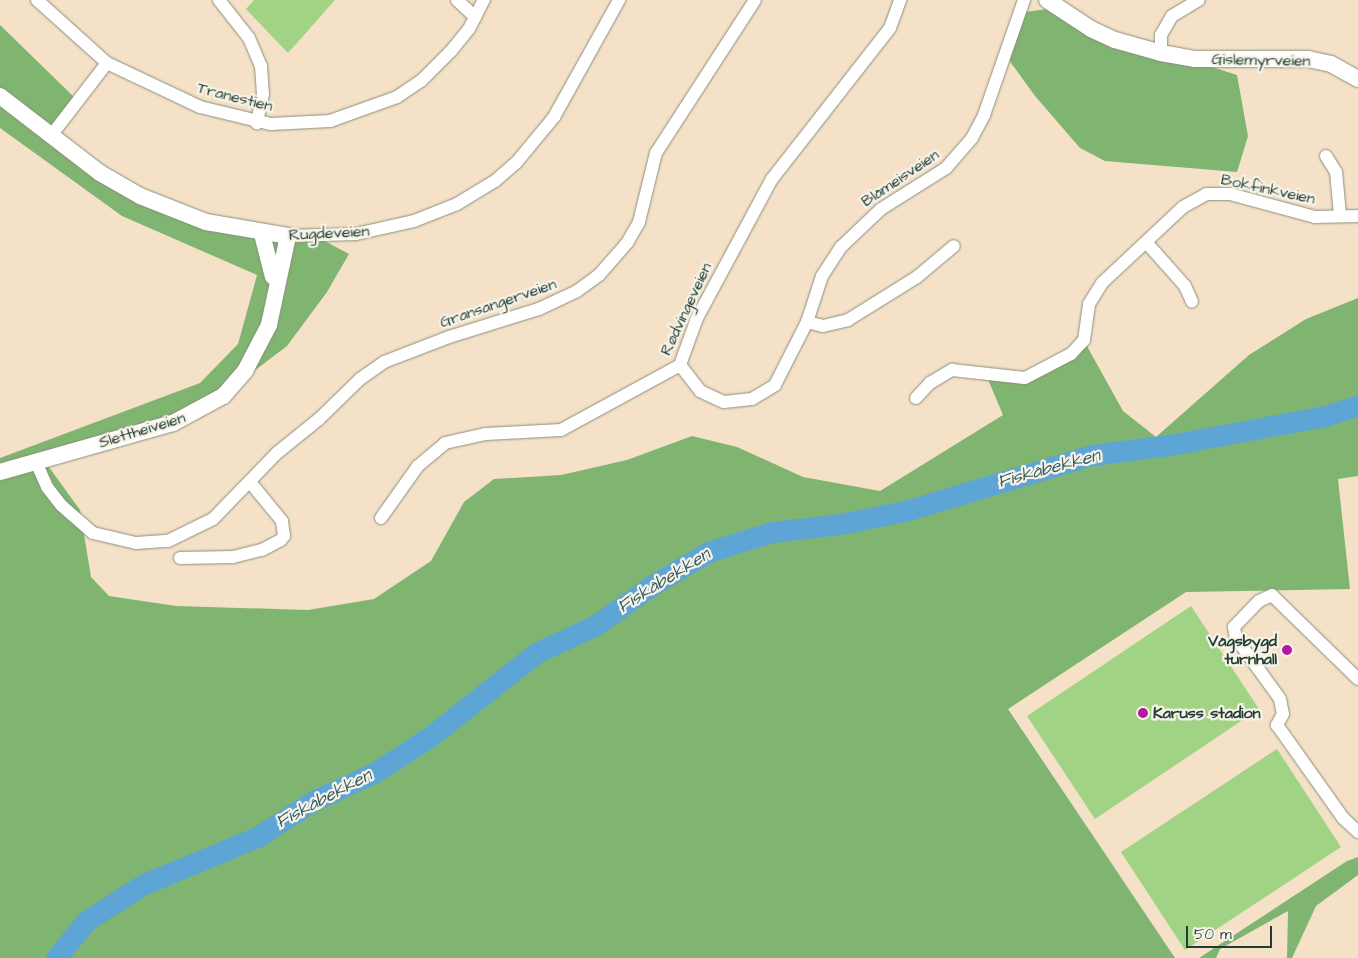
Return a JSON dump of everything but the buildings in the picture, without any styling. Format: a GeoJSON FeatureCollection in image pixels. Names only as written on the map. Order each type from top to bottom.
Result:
{"type":"FeatureCollection","features":[{"type":"Feature","properties":{"kind":"street","name":"Tranestien"},"geometry":{"type":"LineString","coordinates":[[37,0],[107,63],[186,102],[258,122],[330,122],[397,97],[442,62],[475,17],[484,0]]}},
{"type":"Feature","properties":{"kind":"street"},"geometry":{"type":"LineString","coordinates":[[219,0],[241,24],[262,66],[263,94],[258,122]]}},
{"type":"Feature","properties":{"kind":"street"},"geometry":{"type":"LineString","coordinates":[[457,0],[475,17]]}},
{"type":"Feature","properties":{"kind":"street","name":"Rugdeveien"},"geometry":{"type":"LineString","coordinates":[[0,96],[50,137],[112,181],[163,207],[206,222],[262,234],[288,236],[356,234],[414,221],[457,204],[495,181],[516,163],[554,117],[619,0]]}},
{"type":"Feature","properties":{"kind":"street","name":"Gransangerveien"},"geometry":{"type":"LineString","coordinates":[[36,462],[47,487],[82,525],[107,538],[136,543],[168,541],[201,527],[213,519],[349,388],[384,362],[552,304],[582,288],[609,265],[627,244],[639,222],[656,153],[755,0]]}},
{"type":"Feature","properties":{"kind":"street","name":"Rødvingeveien"},"geometry":{"type":"LineString","coordinates":[[381,518],[418,466],[445,443],[472,436],[561,430],[680,365],[704,303],[772,179],[890,28],[900,0]]}},
{"type":"Feature","properties":{"kind":"street","name":"Blåmeisveien"},"geometry":{"type":"LineString","coordinates":[[680,365],[692,382],[710,398],[724,402],[752,399],[775,385],[807,322],[822,276],[853,232],[881,209],[946,168],[972,138],[984,115],[1024,0]]}},
{"type":"Feature","properties":{"kind":"street","name":"Gislemyrveien"},"geometry":{"type":"LineString","coordinates":[[1047,0],[1092,30],[1115,40],[1161,54],[1195,59],[1308,59],[1336,66],[1358,79]]}},
{"type":"Feature","properties":{"kind":"street"},"geometry":{"type":"LineString","coordinates":[[1161,54],[1162,35],[1172,16],[1199,0]]}},
{"type":"Feature","properties":{"kind":"street"},"geometry":{"type":"LineString","coordinates":[[50,137],[107,63]]}},
{"type":"Feature","properties":{"kind":"street","name":"Bokfinkveien"},"geometry":{"type":"LineString","coordinates":[[1326,156],[1336,172],[1340,214]]}},
{"type":"Feature","properties":{"kind":"street","name":"Bokfinkveien"},"geometry":{"type":"LineString","coordinates":[[916,398],[930,383],[952,370],[1025,378],[1071,354],[1084,340],[1087,311],[1095,292],[1184,207],[1206,194],[1230,194],[1315,217],[1340,214],[1358,216]]}},
{"type":"Feature","properties":{"kind":"street","name":"Slettheiveien"},"geometry":{"type":"LineString","coordinates":[[262,234],[272,267],[274,292]]}},
{"type":"Feature","properties":{"kind":"street","name":"Slettheiveien"},"geometry":{"type":"LineString","coordinates":[[0,472],[173,423],[218,400],[236,382],[258,348],[269,324],[274,292],[288,236]]}},
{"type":"Feature","properties":{"kind":"street"},"geometry":{"type":"LineString","coordinates":[[1146,242],[1185,286],[1192,302]]}},
{"type":"Feature","properties":{"kind":"street"},"geometry":{"type":"LineString","coordinates":[[807,322],[823,326],[848,320],[918,277],[954,246]]}},
{"type":"Feature","properties":{"kind":"street"},"geometry":{"type":"LineString","coordinates":[[180,558],[233,557],[262,550],[281,540],[284,536],[282,521],[250,482]]}},
{"type":"Feature","properties":{"kind":"street"},"geometry":{"type":"LineString","coordinates":[[1358,679],[1272,595],[1258,601],[1234,627],[1236,638],[1280,698],[1283,714],[1277,725],[1343,818],[1358,832]]}},
{"type":"Feature","properties":{"kind":"green space"},"geometry":{"type":"Polygon","coordinates":[[[254,0],[335,0],[288,53],[246,9],[254,0]]]}},
{"type":"Feature","properties":{"kind":"green space"},"geometry":{"type":"Polygon","coordinates":[[[1048,9],[1109,34],[1237,75],[1248,136],[1237,172],[1105,161],[1080,148],[1035,96],[1006,56],[1025,12],[1048,9]]]}},
{"type":"Feature","properties":{"kind":"green space"},"geometry":{"type":"Polygon","coordinates":[[[0,25],[74,97],[54,124],[74,154],[187,221],[321,239],[349,254],[327,292],[287,346],[233,387],[174,418],[46,463],[80,510],[91,577],[109,596],[176,606],[308,610],[374,599],[431,561],[464,502],[494,479],[561,475],[627,460],[692,436],[737,447],[803,477],[880,491],[1003,415],[987,377],[1056,369],[1083,339],[1123,411],[1156,437],[1249,355],[1306,319],[1358,298],[1358,476],[1338,479],[1350,589],[1186,592],[1008,709],[1175,958],[0,958],[0,458],[200,383],[238,344],[257,275],[122,216],[0,128],[0,25]]]}},
{"type":"Feature","properties":{"kind":"green space","name":"Karuss stadion"},"geometry":{"type":"Polygon","coordinates":[[[1191,606],[1259,709],[1095,819],[1027,716],[1191,606]]]}},
{"type":"Feature","properties":{"kind":"green space"},"geometry":{"type":"Polygon","coordinates":[[[1277,749],[1341,847],[1185,950],[1121,852],[1277,749]]]}},
{"type":"Feature","properties":{"kind":"green space"},"geometry":{"type":"Polygon","coordinates":[[[1358,857],[1358,875],[1316,906],[1292,958],[1287,958],[1288,911],[1220,949],[1216,958],[1199,958],[1347,861],[1358,857]]]}},
{"type":"Feature","properties":{"kind":"waterway","name":"Fiskåbekken"},"geometry":{"type":"LineString","coordinates":[[56,958],[86,921],[144,884],[257,837],[313,801],[374,773],[431,736],[536,653],[596,625],[651,586],[708,552],[772,532],[840,524],[905,511],[1092,455],[1175,444],[1325,416],[1358,405]]}},
{"type":"Feature","properties":{"kind":"place","name":"Vågsbygd turnhall"},"geometry":{"type":"Point","coordinates":[1287,650]}},
{"type":"Feature","properties":{"kind":"place","name":"Karuss stadion"},"geometry":{"type":"Point","coordinates":[1143,713]}}]}
